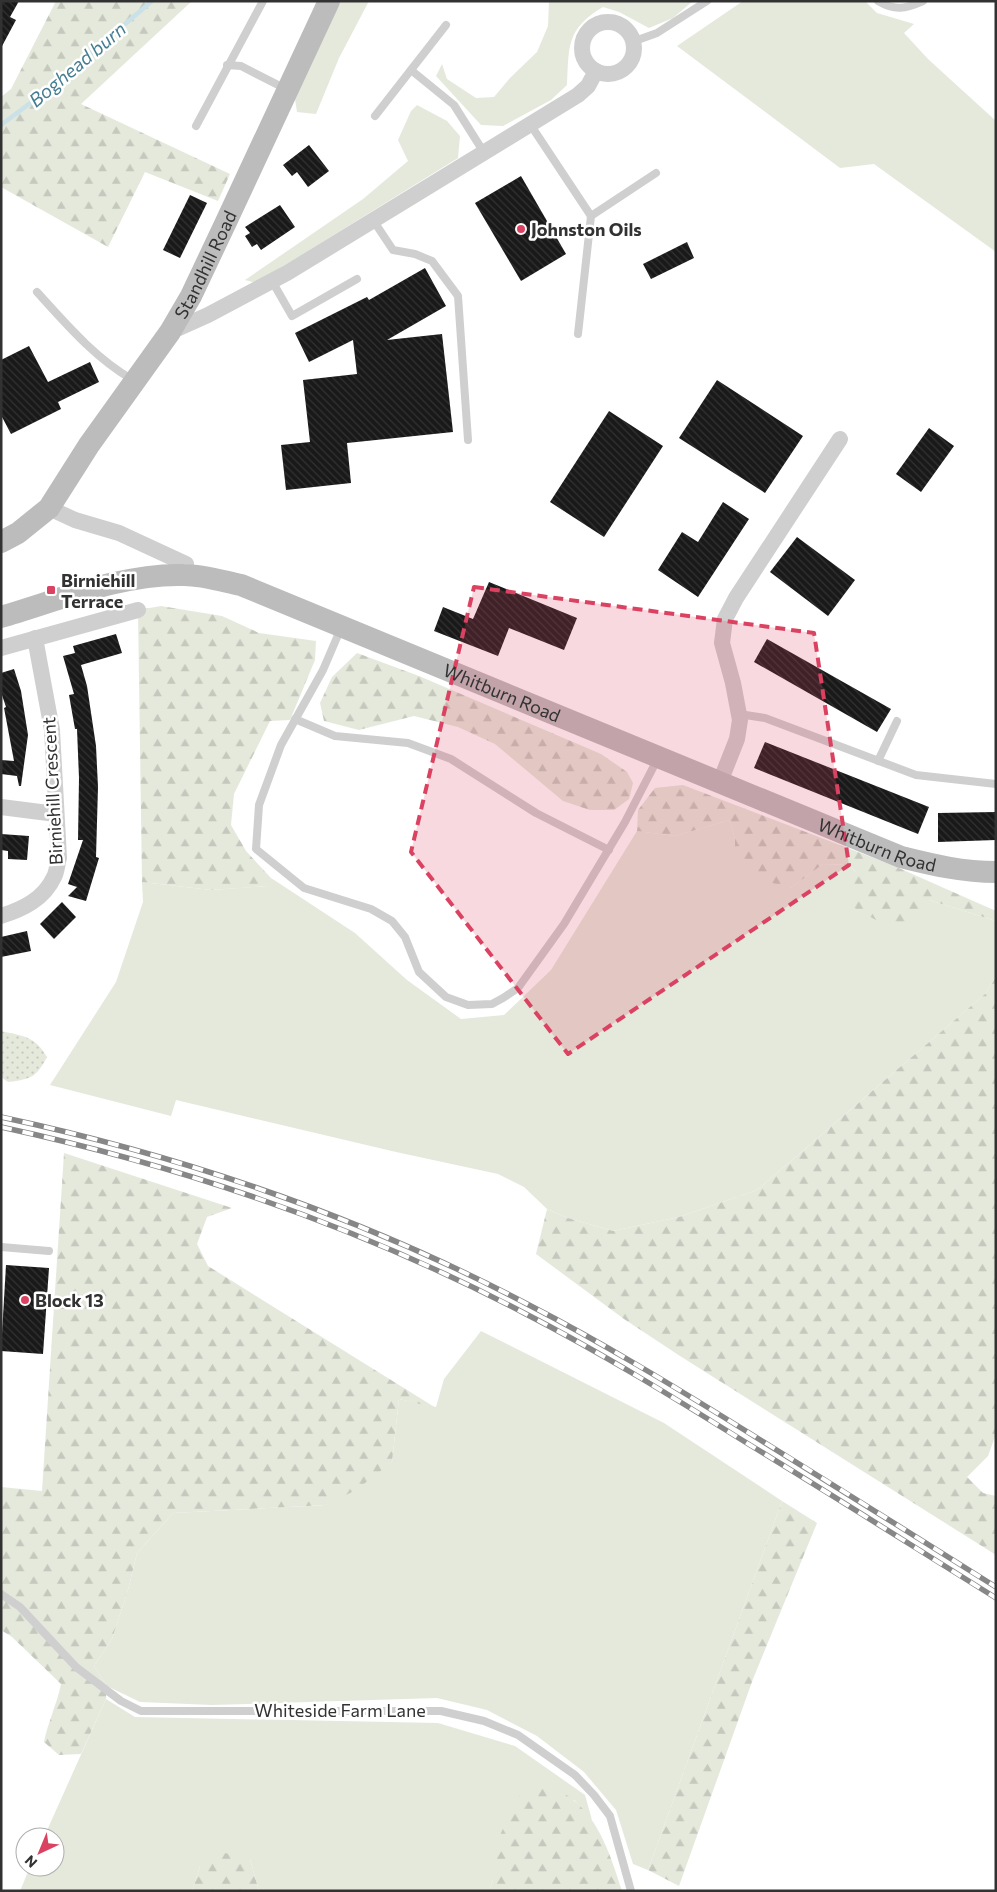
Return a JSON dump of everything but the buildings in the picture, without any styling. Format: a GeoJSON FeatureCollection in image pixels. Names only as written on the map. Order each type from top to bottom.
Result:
{"type":"FeatureCollection","features":[{"type":"Feature","properties":{"kind":"main road","name":"Standhill Road"},"geometry":{"type":"LineString","coordinates":[[1,542],[18,533],[49,508],[89,445],[170,332],[191,296],[329,1]]}},
{"type":"Feature","properties":{"kind":"main road","name":"Whitburn Road"},"geometry":{"type":"LineString","coordinates":[[1,617],[106,586],[154,576],[186,574],[241,585],[901,857],[936,866],[975,872],[996,872]]}},
{"type":"Feature","properties":{"kind":"street"},"geometry":{"type":"LineString","coordinates":[[611,22],[626,30],[632,42],[633,53],[630,61],[624,68],[609,74],[596,71],[586,62],[582,47],[584,39],[594,26],[611,22]]}},
{"type":"Feature","properties":{"kind":"street"},"geometry":{"type":"LineString","coordinates":[[170,332],[208,315],[272,281],[530,124],[588,86],[596,71]]}},
{"type":"Feature","properties":{"kind":"street"},"geometry":{"type":"LineString","coordinates":[[720,782],[737,738],[739,714],[722,643],[725,619],[736,598],[840,438]]}},
{"type":"Feature","properties":{"kind":"street"},"geometry":{"type":"LineString","coordinates":[[49,508],[75,520],[119,533],[186,564],[186,574]]}},
{"type":"Feature","properties":{"kind":"street"},"geometry":{"type":"LineString","coordinates":[[1,648],[138,610]]}},
{"type":"Feature","properties":{"kind":"street","name":"Birniehill Crescent"},"geometry":{"type":"LineString","coordinates":[[1,916],[30,905],[44,893],[55,877],[58,858],[52,730],[35,638]]}},
{"type":"Feature","properties":{"kind":"street"},"geometry":{"type":"LineString","coordinates":[[1,807],[56,814]]}},
{"type":"Feature","properties":{"kind":"lane"},"geometry":{"type":"LineString","coordinates":[[196,126],[263,1]]}},
{"type":"Feature","properties":{"kind":"lane"},"geometry":{"type":"LineString","coordinates":[[632,42],[657,33],[707,1]]}},
{"type":"Feature","properties":{"kind":"lane"},"geometry":{"type":"LineString","coordinates":[[878,1],[890,8],[910,7],[923,1]]}},
{"type":"Feature","properties":{"kind":"lane"},"geometry":{"type":"LineString","coordinates":[[375,116],[446,25]]}},
{"type":"Feature","properties":{"kind":"lane"},"geometry":{"type":"LineString","coordinates":[[228,65],[241,66],[288,90]]}},
{"type":"Feature","properties":{"kind":"lane"},"geometry":{"type":"LineString","coordinates":[[411,70],[454,105],[484,151]]}},
{"type":"Feature","properties":{"kind":"lane"},"geometry":{"type":"LineString","coordinates":[[530,124],[590,216],[578,334]]}},
{"type":"Feature","properties":{"kind":"lane"},"geometry":{"type":"LineString","coordinates":[[590,216],[656,174]]}},
{"type":"Feature","properties":{"kind":"lane"},"geometry":{"type":"LineString","coordinates":[[373,219],[393,250],[415,254],[432,261],[458,296],[468,440]]}},
{"type":"Feature","properties":{"kind":"lane"},"geometry":{"type":"LineString","coordinates":[[272,281],[292,316],[357,280]]}},
{"type":"Feature","properties":{"kind":"lane"},"geometry":{"type":"LineString","coordinates":[[37,292],[114,369],[134,380]]}},
{"type":"Feature","properties":{"kind":"lane"},"geometry":{"type":"LineString","coordinates":[[341,626],[322,670],[281,745],[259,805],[256,848],[304,888],[371,908],[392,921],[405,937],[419,972],[446,996],[468,1005],[492,1004],[518,988],[564,924],[625,822],[659,757]]}},
{"type":"Feature","properties":{"kind":"lane"},"geometry":{"type":"LineString","coordinates":[[739,714],[765,718],[916,775],[996,784]]}},
{"type":"Feature","properties":{"kind":"lane"},"geometry":{"type":"LineString","coordinates":[[295,719],[335,736],[408,744],[451,759],[536,813],[609,850]]}},
{"type":"Feature","properties":{"kind":"lane"},"geometry":{"type":"LineString","coordinates":[[878,761],[897,721]]}},
{"type":"Feature","properties":{"kind":"lane"},"geometry":{"type":"LineString","coordinates":[[1,1247],[49,1251]]}},
{"type":"Feature","properties":{"kind":"lane","name":"Whiteside Farm Lane"},"geometry":{"type":"LineString","coordinates":[[1,1594],[20,1607],[76,1667],[121,1701],[141,1711],[441,1711],[484,1721],[518,1736],[575,1775],[610,1816],[631,1891]]}},
{"type":"Feature","properties":{"kind":"highlighted area"},"geometry":{"type":"Polygon","coordinates":[[[474,587],[814,633],[849,865],[568,1054],[411,852],[474,587]]]}},
{"type":"Feature","properties":{"kind":"green space"},"geometry":{"type":"Polygon","coordinates":[[[56,1],[192,1],[81,104],[230,174],[218,201],[145,172],[108,247],[1,187],[1,97],[11,89],[56,1]]]}},
{"type":"Feature","properties":{"kind":"green space"},"geometry":{"type":"Polygon","coordinates":[[[338,1],[369,1],[339,58],[316,114],[297,112],[295,99],[338,1]]]}},
{"type":"Feature","properties":{"kind":"green space"},"geometry":{"type":"Polygon","coordinates":[[[549,1],[693,1],[673,18],[649,28],[619,12],[603,7],[582,23],[576,31],[568,59],[567,85],[551,100],[503,126],[481,125],[436,76],[442,64],[447,79],[476,98],[494,97],[510,78],[537,52],[548,26],[549,1]]]}},
{"type":"Feature","properties":{"kind":"green space"},"geometry":{"type":"Polygon","coordinates":[[[743,1],[865,1],[877,13],[914,24],[904,33],[928,59],[996,121],[996,252],[874,164],[840,168],[677,46],[743,1]]]}},
{"type":"Feature","properties":{"kind":"green space"},"geometry":{"type":"Polygon","coordinates":[[[417,105],[447,121],[460,136],[458,158],[256,283],[245,280],[363,199],[408,161],[398,140],[411,111],[417,105]]]}},
{"type":"Feature","properties":{"kind":"green space"},"geometry":{"type":"Polygon","coordinates":[[[161,606],[222,616],[259,633],[316,641],[315,660],[290,720],[270,721],[234,794],[231,825],[246,851],[271,878],[269,886],[211,890],[142,882],[138,610],[161,606]]]}},
{"type":"Feature","properties":{"kind":"green space"},"geometry":{"type":"Polygon","coordinates":[[[357,653],[419,676],[601,754],[627,772],[633,783],[629,799],[614,810],[590,810],[563,801],[495,744],[458,727],[414,716],[359,730],[324,721],[320,703],[332,677],[357,653]]]}},
{"type":"Feature","properties":{"kind":"green space"},"geometry":{"type":"Polygon","coordinates":[[[683,785],[892,865],[996,911],[996,921],[929,900],[906,930],[876,920],[849,905],[856,872],[849,865],[823,864],[791,888],[765,881],[735,851],[735,840],[730,820],[675,836],[637,831],[638,810],[655,788],[683,785]]]}},
{"type":"Feature","properties":{"kind":"green space"},"geometry":{"type":"Polygon","coordinates":[[[730,820],[736,851],[791,888],[823,864],[849,865],[856,872],[929,900],[996,921],[996,976],[985,994],[757,1190],[679,1217],[613,1231],[568,1218],[547,1209],[524,1187],[498,1174],[176,1100],[171,1116],[50,1085],[116,982],[143,902],[142,882],[211,890],[268,886],[271,878],[355,933],[407,980],[461,1019],[504,1015],[551,970],[637,831],[675,836],[730,820]]]}},
{"type":"Feature","properties":{"kind":"green space"},"geometry":{"type":"Polygon","coordinates":[[[996,976],[996,1434],[988,1456],[967,1477],[983,1493],[996,1496],[996,1555],[680,1356],[624,1319],[536,1254],[547,1209],[568,1218],[613,1231],[679,1217],[757,1190],[985,994],[996,976]]]}},
{"type":"Feature","properties":{"kind":"green space"},"geometry":{"type":"Polygon","coordinates":[[[1,1031],[28,1038],[38,1045],[47,1057],[36,1073],[22,1080],[8,1082],[1,1077],[1,1031]]]}},
{"type":"Feature","properties":{"kind":"green space"},"geometry":{"type":"Polygon","coordinates":[[[64,1153],[232,1208],[207,1217],[197,1244],[208,1266],[436,1408],[399,1399],[392,1462],[356,1490],[326,1505],[173,1513],[137,1553],[128,1590],[112,1639],[94,1666],[107,1686],[106,1699],[81,1754],[59,1755],[44,1742],[61,1684],[12,1637],[1,1630],[1,1487],[42,1491],[64,1153]]]}},
{"type":"Feature","properties":{"kind":"green space"},"geometry":{"type":"Polygon","coordinates":[[[481,1331],[664,1423],[782,1501],[648,1870],[633,1864],[616,1810],[584,1772],[537,1736],[487,1710],[437,1698],[212,1705],[140,1702],[107,1686],[94,1666],[112,1639],[128,1590],[137,1553],[173,1513],[326,1505],[392,1462],[399,1399],[436,1407],[444,1379],[481,1331]]]}},
{"type":"Feature","properties":{"kind":"green space"},"geometry":{"type":"Polygon","coordinates":[[[782,1501],[817,1523],[753,1679],[679,1886],[648,1870],[782,1501]]]}},
{"type":"Feature","properties":{"kind":"green space"},"geometry":{"type":"Polygon","coordinates":[[[106,1699],[135,1717],[438,1723],[515,1746],[585,1795],[592,1820],[574,1800],[493,1880],[489,1891],[259,1891],[250,1859],[200,1866],[192,1891],[20,1891],[26,1877],[65,1877],[65,1827],[48,1827],[106,1699]]]}},
{"type":"Feature","properties":{"kind":"green space"},"geometry":{"type":"Polygon","coordinates":[[[547,1784],[564,1793],[591,1818],[604,1841],[622,1891],[489,1891],[493,1880],[501,1833],[521,1792],[547,1784]]]}},
{"type":"Feature","properties":{"kind":"green space"},"geometry":{"type":"Polygon","coordinates":[[[225,1853],[250,1859],[259,1891],[192,1891],[200,1866],[225,1853]]]}},
{"type":"Feature","properties":{"kind":"waterway","name":"Boghead burn"},"geometry":{"type":"LineString","coordinates":[[1,125],[49,89],[152,1]]}},
{"type":"Feature","properties":{"kind":"railway"},"geometry":{"type":"LineString","coordinates":[[1,1117],[137,1151],[271,1193],[402,1244],[466,1274],[529,1305],[639,1366],[996,1587]]}},
{"type":"Feature","properties":{"kind":"railway"},"geometry":{"type":"LineString","coordinates":[[1,1127],[136,1160],[269,1202],[399,1253],[462,1282],[553,1328],[638,1377],[996,1598]]}},
{"type":"Feature","properties":{"kind":"place","name":"Johnston Oils"},"geometry":{"type":"Point","coordinates":[521,229]}},
{"type":"Feature","properties":{"kind":"place","name":"Birniehill Terrace"},"geometry":{"type":"Point","coordinates":[51,590]}},
{"type":"Feature","properties":{"kind":"place","name":"Block 13"},"geometry":{"type":"Point","coordinates":[25,1300]}}]}
